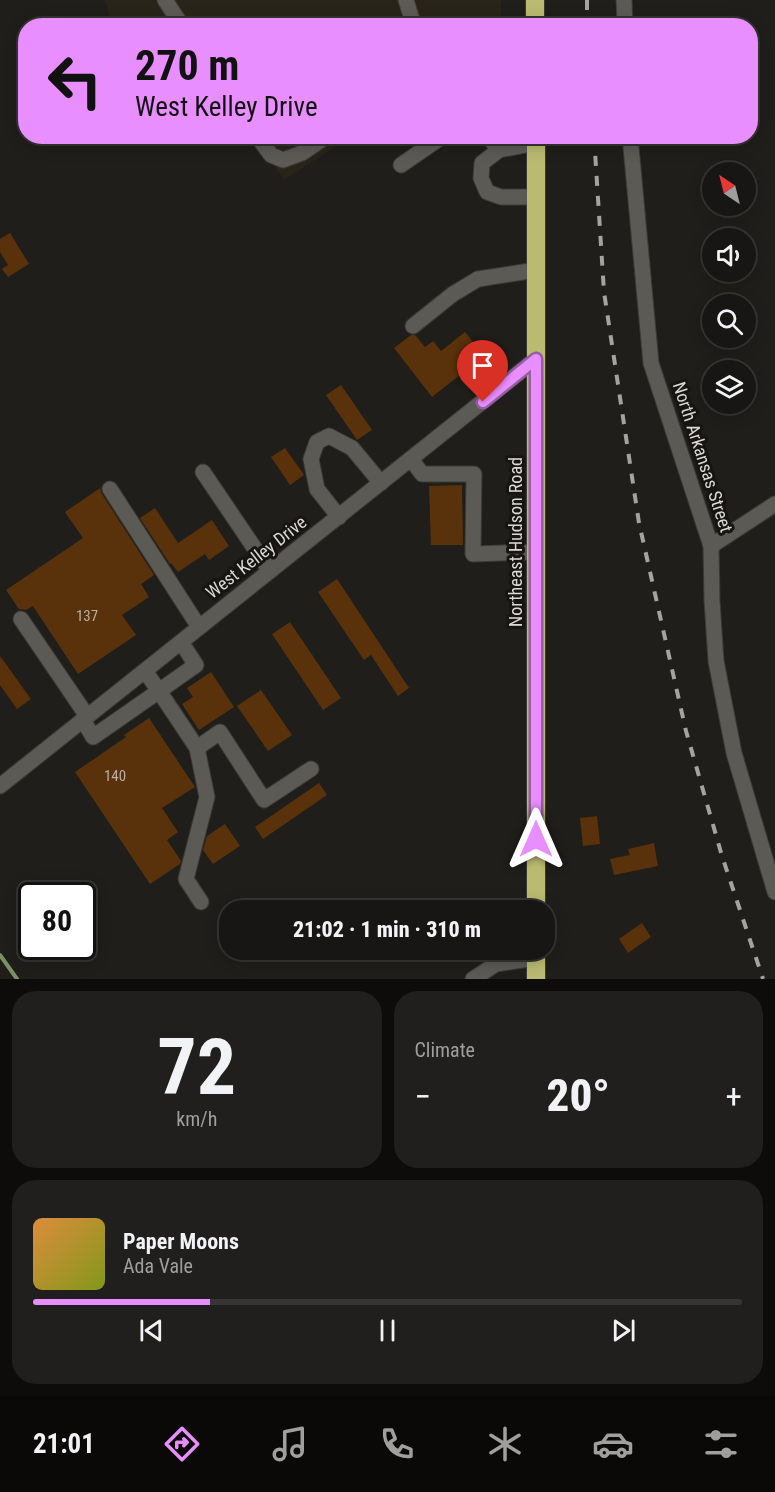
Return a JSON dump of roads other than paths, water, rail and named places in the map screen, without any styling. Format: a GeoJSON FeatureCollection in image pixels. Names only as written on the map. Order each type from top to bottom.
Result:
{"type":"FeatureCollection","features":[{"type":"Feature","properties":{"kind":"highway"},"geometry":{"type":"LineString","coordinates":[[535,0],[535,18]]}},
{"type":"Feature","properties":{"kind":"highway","name":"Northeast Hudson Road"},"geometry":{"type":"LineString","coordinates":[[536,144],[536,900]]}},
{"type":"Feature","properties":{"kind":"highway"},"geometry":{"type":"LineString","coordinates":[[536,960],[536,979]]}},
{"type":"Feature","properties":{"kind":"street"},"geometry":{"type":"LineString","coordinates":[[165,0],[177,18]]}},
{"type":"Feature","properties":{"kind":"street"},"geometry":{"type":"LineString","coordinates":[[406,0],[412,18]]}},
{"type":"Feature","properties":{"kind":"street"},"geometry":{"type":"LineString","coordinates":[[624,0],[625,18]]}},
{"type":"Feature","properties":{"kind":"street"},"geometry":{"type":"LineString","coordinates":[[263,144],[271,155],[283,160],[302,153],[315,144]]}},
{"type":"Feature","properties":{"kind":"street"},"geometry":{"type":"LineString","coordinates":[[401,165],[431,144]]}},
{"type":"Feature","properties":{"kind":"street"},"geometry":{"type":"LineString","coordinates":[[494,144],[499,150]]}},
{"type":"Feature","properties":{"kind":"street"},"geometry":{"type":"LineString","coordinates":[[521,144],[499,150],[482,163],[481,178],[487,192],[501,197],[536,196]]}},
{"type":"Feature","properties":{"kind":"street","name":"North Arkansas Street"},"geometry":{"type":"LineString","coordinates":[[631,144],[651,363],[711,546],[712,601],[718,672],[734,753],[775,892]]}},
{"type":"Feature","properties":{"kind":"street"},"geometry":{"type":"LineString","coordinates":[[413,326],[453,294],[478,279],[536,270]]}},
{"type":"Feature","properties":{"kind":"street","name":"West Kelley Drive"},"geometry":{"type":"LineString","coordinates":[[0,786],[536,359]]}},
{"type":"Feature","properties":{"kind":"street"},"geometry":{"type":"LineString","coordinates":[[339,517],[317,489],[311,459],[317,442],[329,436],[352,448],[381,483]]}},
{"type":"Feature","properties":{"kind":"street"},"geometry":{"type":"LineString","coordinates":[[411,459],[422,474],[474,474],[473,554],[536,552]]}},
{"type":"Feature","properties":{"kind":"street"},"geometry":{"type":"LineString","coordinates":[[203,472],[270,571]]}},
{"type":"Feature","properties":{"kind":"street"},"geometry":{"type":"LineString","coordinates":[[110,489],[200,627]]}},
{"type":"Feature","properties":{"kind":"street"},"geometry":{"type":"LineString","coordinates":[[711,546],[775,504]]}},
{"type":"Feature","properties":{"kind":"street"},"geometry":{"type":"LineString","coordinates":[[21,619],[85,718],[93,737],[196,665],[181,642]]}},
{"type":"Feature","properties":{"kind":"street"},"geometry":{"type":"LineString","coordinates":[[145,671],[197,748],[207,797],[186,879],[201,902]]}},
{"type":"Feature","properties":{"kind":"street"},"geometry":{"type":"LineString","coordinates":[[197,748],[220,732],[264,800],[311,769]]}},
{"type":"Feature","properties":{"kind":"street"},"geometry":{"type":"LineString","coordinates":[[473,979],[496,964],[512,960]]}},
{"type":"Feature","properties":{"kind":"waterway"},"geometry":{"type":"LineString","coordinates":[[0,955],[17,979]]}},
{"type":"Feature","properties":{"kind":"railway"},"geometry":{"type":"LineString","coordinates":[[587,0],[587,18]]}},
{"type":"Feature","properties":{"kind":"railway"},"geometry":{"type":"LineString","coordinates":[[595,144],[604,292],[639,523],[686,731],[722,856],[763,979]]}}]}
